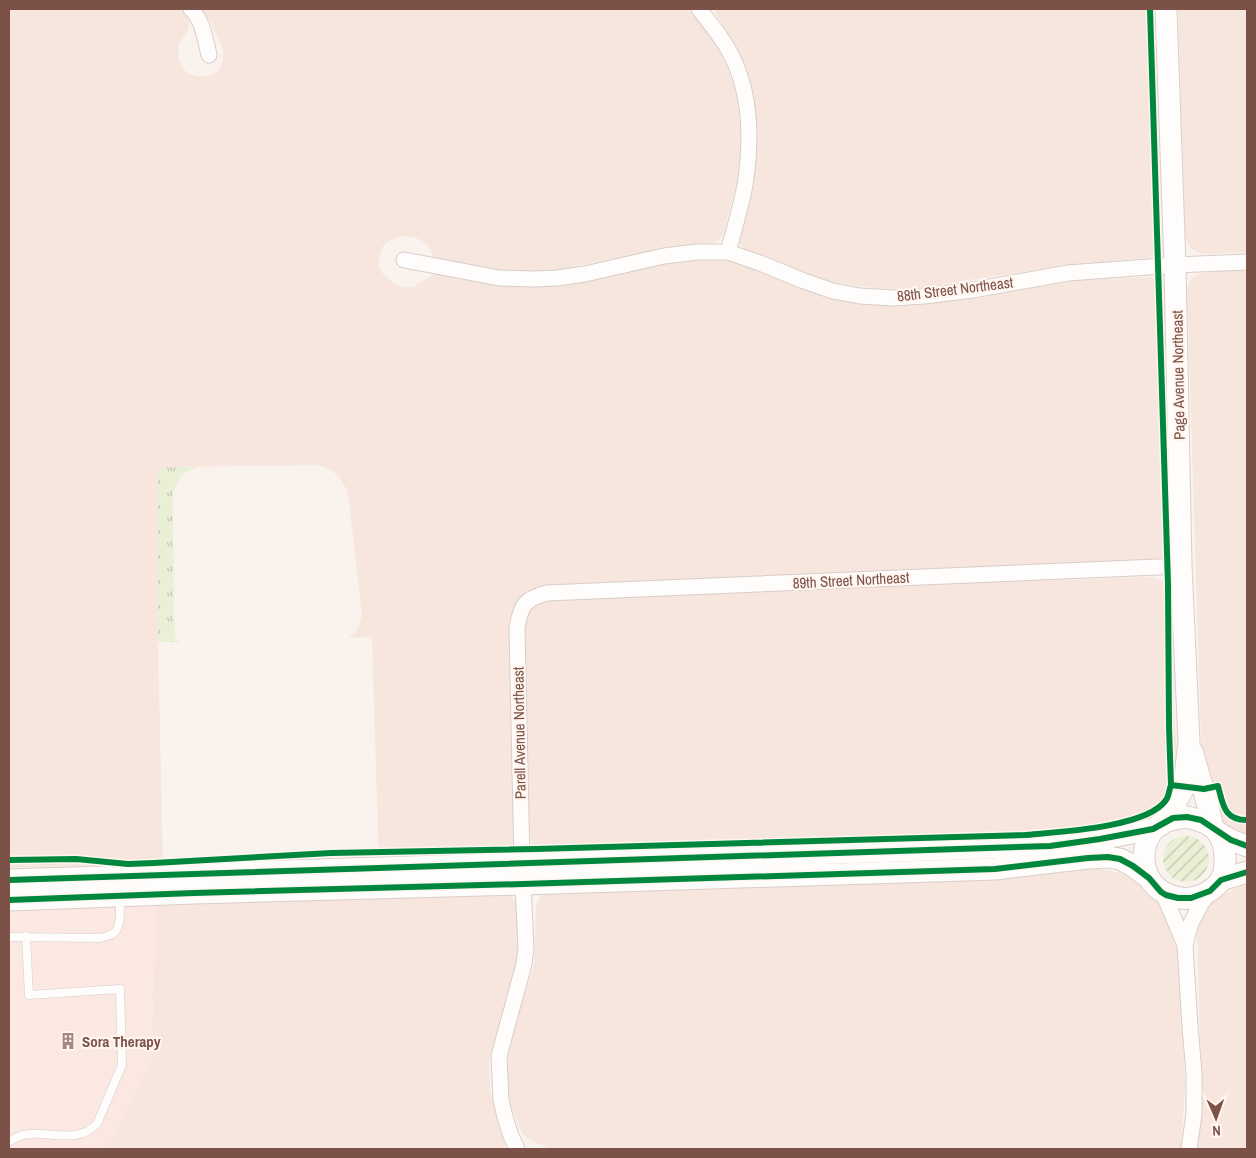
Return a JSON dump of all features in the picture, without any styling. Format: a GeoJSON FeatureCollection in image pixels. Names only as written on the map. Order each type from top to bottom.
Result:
{"type":"FeatureCollection","features":[{"type":"Feature","properties":{"kind":"main road","name":"Page Avenue Northeast"},"geometry":{"type":"LineString","coordinates":[[1157,827],[1174,806],[1184,787],[1190,741],[1181,566],[1175,266],[1166,9]]}},
{"type":"Feature","properties":{"kind":"main road","name":"Page Avenue Northeast"},"geometry":{"type":"LineString","coordinates":[[1190,741],[1216,830]]}},
{"type":"Feature","properties":{"kind":"main road"},"geometry":{"type":"LineString","coordinates":[[9,900],[194,893],[1050,846],[1100,839],[1157,827],[1173,818],[1187,817],[1201,820],[1231,840],[1247,846]]}},
{"type":"Feature","properties":{"kind":"main road"},"geometry":{"type":"LineString","coordinates":[[1155,885],[1145,867],[1144,855],[1149,836],[1157,827]]}},
{"type":"Feature","properties":{"kind":"main road"},"geometry":{"type":"LineString","coordinates":[[1216,830],[1224,842],[1225,851],[1224,872],[1216,886]]}},
{"type":"Feature","properties":{"kind":"main road"},"geometry":{"type":"LineString","coordinates":[[9,880],[995,869],[1108,857],[1120,859],[1133,866],[1155,885],[1178,898],[1191,898],[1247,872]]}},
{"type":"Feature","properties":{"kind":"street"},"geometry":{"type":"LineString","coordinates":[[191,9],[196,13],[202,27],[209,54]]}},
{"type":"Feature","properties":{"kind":"street"},"geometry":{"type":"LineString","coordinates":[[699,9],[728,50],[740,78],[749,129],[745,185],[728,252]]}},
{"type":"Feature","properties":{"kind":"street","name":"88th Street Northeast"},"geometry":{"type":"LineString","coordinates":[[404,260],[499,278],[557,278],[585,274],[664,256],[697,252],[728,252],[833,291],[860,296],[894,298],[973,290],[1068,273],[1247,262]]}},
{"type":"Feature","properties":{"kind":"street","name":"89th Street Northeast"},"geometry":{"type":"LineString","coordinates":[[525,604],[533,597],[547,593],[1181,566]]}},
{"type":"Feature","properties":{"kind":"street","name":"Parell Avenue Northeast"},"geometry":{"type":"LineString","coordinates":[[517,1149],[507,1124],[501,1100],[499,1056],[524,964],[526,948],[522,874],[517,628],[520,614],[525,604]]}},
{"type":"Feature","properties":{"kind":"street"},"geometry":{"type":"LineString","coordinates":[[1155,885],[1166,900],[1185,945]]}},
{"type":"Feature","properties":{"kind":"street"},"geometry":{"type":"LineString","coordinates":[[1189,1149],[1194,1114],[1194,1073],[1185,945],[1191,923],[1200,904],[1216,886]]}},
{"type":"Feature","properties":{"kind":"lane"},"geometry":{"type":"LineString","coordinates":[[9,937],[100,938],[112,935],[117,931],[119,924],[120,896]]}},
{"type":"Feature","properties":{"kind":"lane"},"geometry":{"type":"LineString","coordinates":[[9,1142],[24,1134],[70,1136],[91,1130],[97,1124],[122,1065],[120,989],[29,995],[26,936]]}},
{"type":"Feature","properties":{"kind":"shaded area"},"geometry":{"type":"Polygon","coordinates":[[[9,9],[179,9],[187,15],[189,23],[188,29],[178,46],[179,60],[184,70],[192,75],[201,77],[212,75],[219,70],[223,60],[223,49],[210,21],[202,9],[689,9],[709,31],[723,58],[735,88],[741,124],[740,171],[723,235],[717,242],[666,248],[553,271],[530,272],[506,271],[439,259],[434,257],[428,246],[421,240],[400,236],[383,246],[379,258],[379,268],[383,274],[394,284],[413,287],[432,275],[437,274],[471,278],[675,261],[725,260],[748,267],[807,291],[843,300],[1080,280],[1150,277],[1160,281],[1165,294],[1173,546],[1170,552],[1163,557],[1147,561],[547,585],[527,592],[517,604],[515,849],[508,857],[379,864],[372,637],[349,638],[357,630],[362,615],[346,488],[339,477],[330,469],[318,465],[168,467],[158,471],[158,642],[163,871],[73,866],[9,868],[9,9]]]}},
{"type":"Feature","properties":{"kind":"shaded area"},"geometry":{"type":"Polygon","coordinates":[[[716,9],[1155,9],[1161,247],[1154,256],[1144,258],[1073,265],[934,286],[891,289],[831,282],[805,274],[746,250],[740,245],[739,240],[755,158],[758,129],[749,84],[716,14],[716,9]]]}},
{"type":"Feature","properties":{"kind":"shaded area"},"geometry":{"type":"Polygon","coordinates":[[[1178,9],[1247,9],[1247,252],[1201,254],[1193,250],[1185,236],[1178,9]]]}},
{"type":"Feature","properties":{"kind":"shaded area"},"geometry":{"type":"Polygon","coordinates":[[[1247,268],[1247,837],[1225,827],[1219,819],[1202,753],[1187,289],[1195,275],[1247,268]]]}},
{"type":"Feature","properties":{"kind":"shaded area"},"geometry":{"type":"Polygon","coordinates":[[[1152,577],[1163,581],[1171,588],[1176,600],[1174,711],[1178,778],[1157,817],[1141,824],[1066,837],[537,854],[534,851],[530,835],[524,627],[533,606],[543,600],[830,587],[1152,577]]]}},
{"type":"Feature","properties":{"kind":"shaded area"},"geometry":{"type":"Polygon","coordinates":[[[1094,868],[1120,873],[1132,879],[1156,897],[1162,904],[1175,936],[1181,975],[1185,1086],[1181,1149],[548,1149],[525,1136],[520,1130],[510,1101],[507,1062],[512,1032],[534,965],[536,906],[540,897],[545,893],[1051,873],[1094,868]]]}},
{"type":"Feature","properties":{"kind":"shaded area"},"geometry":{"type":"Polygon","coordinates":[[[1247,883],[1247,1149],[1196,1149],[1200,1123],[1201,1078],[1197,925],[1202,909],[1216,898],[1247,883]]]}},
{"type":"Feature","properties":{"kind":"shaded area"},"geometry":{"type":"Polygon","coordinates":[[[505,894],[512,897],[517,903],[519,917],[517,958],[512,986],[489,1061],[490,1089],[505,1149],[107,1149],[151,1062],[156,905],[505,894]]]}},
{"type":"Feature","properties":{"kind":"shaded area"},"geometry":{"type":"Polygon","coordinates":[[[156,905],[151,1062],[107,1149],[9,1149],[9,910],[156,905]]]}},
{"type":"Feature","properties":{"kind":"green space"},"geometry":{"type":"Polygon","coordinates":[[[168,467],[198,467],[184,473],[173,493],[174,619],[175,636],[179,642],[158,642],[158,471],[168,467]]]}},
{"type":"Feature","properties":{"kind":"green space"},"geometry":{"type":"Polygon","coordinates":[[[1186,836],[1199,840],[1205,846],[1209,859],[1205,872],[1199,878],[1186,882],[1173,878],[1167,872],[1163,859],[1167,846],[1173,840],[1186,836]]]}},
{"type":"Feature","properties":{"kind":"cycle path"},"geometry":{"type":"LineString","coordinates":[[1150,9],[1168,584],[1171,785]]}},
{"type":"Feature","properties":{"kind":"cycle path"},"geometry":{"type":"LineString","coordinates":[[9,860],[76,859],[128,864],[331,853],[1025,835],[1100,827],[1140,817],[1156,809],[1166,800],[1171,785],[1204,789],[1218,786],[1223,805],[1229,814],[1233,817],[1247,820]]}},
{"type":"Feature","properties":{"kind":"cycle path"},"geometry":{"type":"LineString","coordinates":[[9,880],[1050,846],[1153,829],[1173,818],[1187,817],[1201,820],[1231,840],[1247,846]]}},
{"type":"Feature","properties":{"kind":"cycle path"},"geometry":{"type":"LineString","coordinates":[[9,900],[995,869],[1108,857],[1120,859],[1133,866],[1149,878],[1166,895],[1178,898],[1191,898],[1210,891],[1221,880],[1247,872]]}},
{"type":"Feature","properties":{"kind":"place","name":"Sora Therapy"},"geometry":{"type":"Point","coordinates":[68,1041]}}]}
